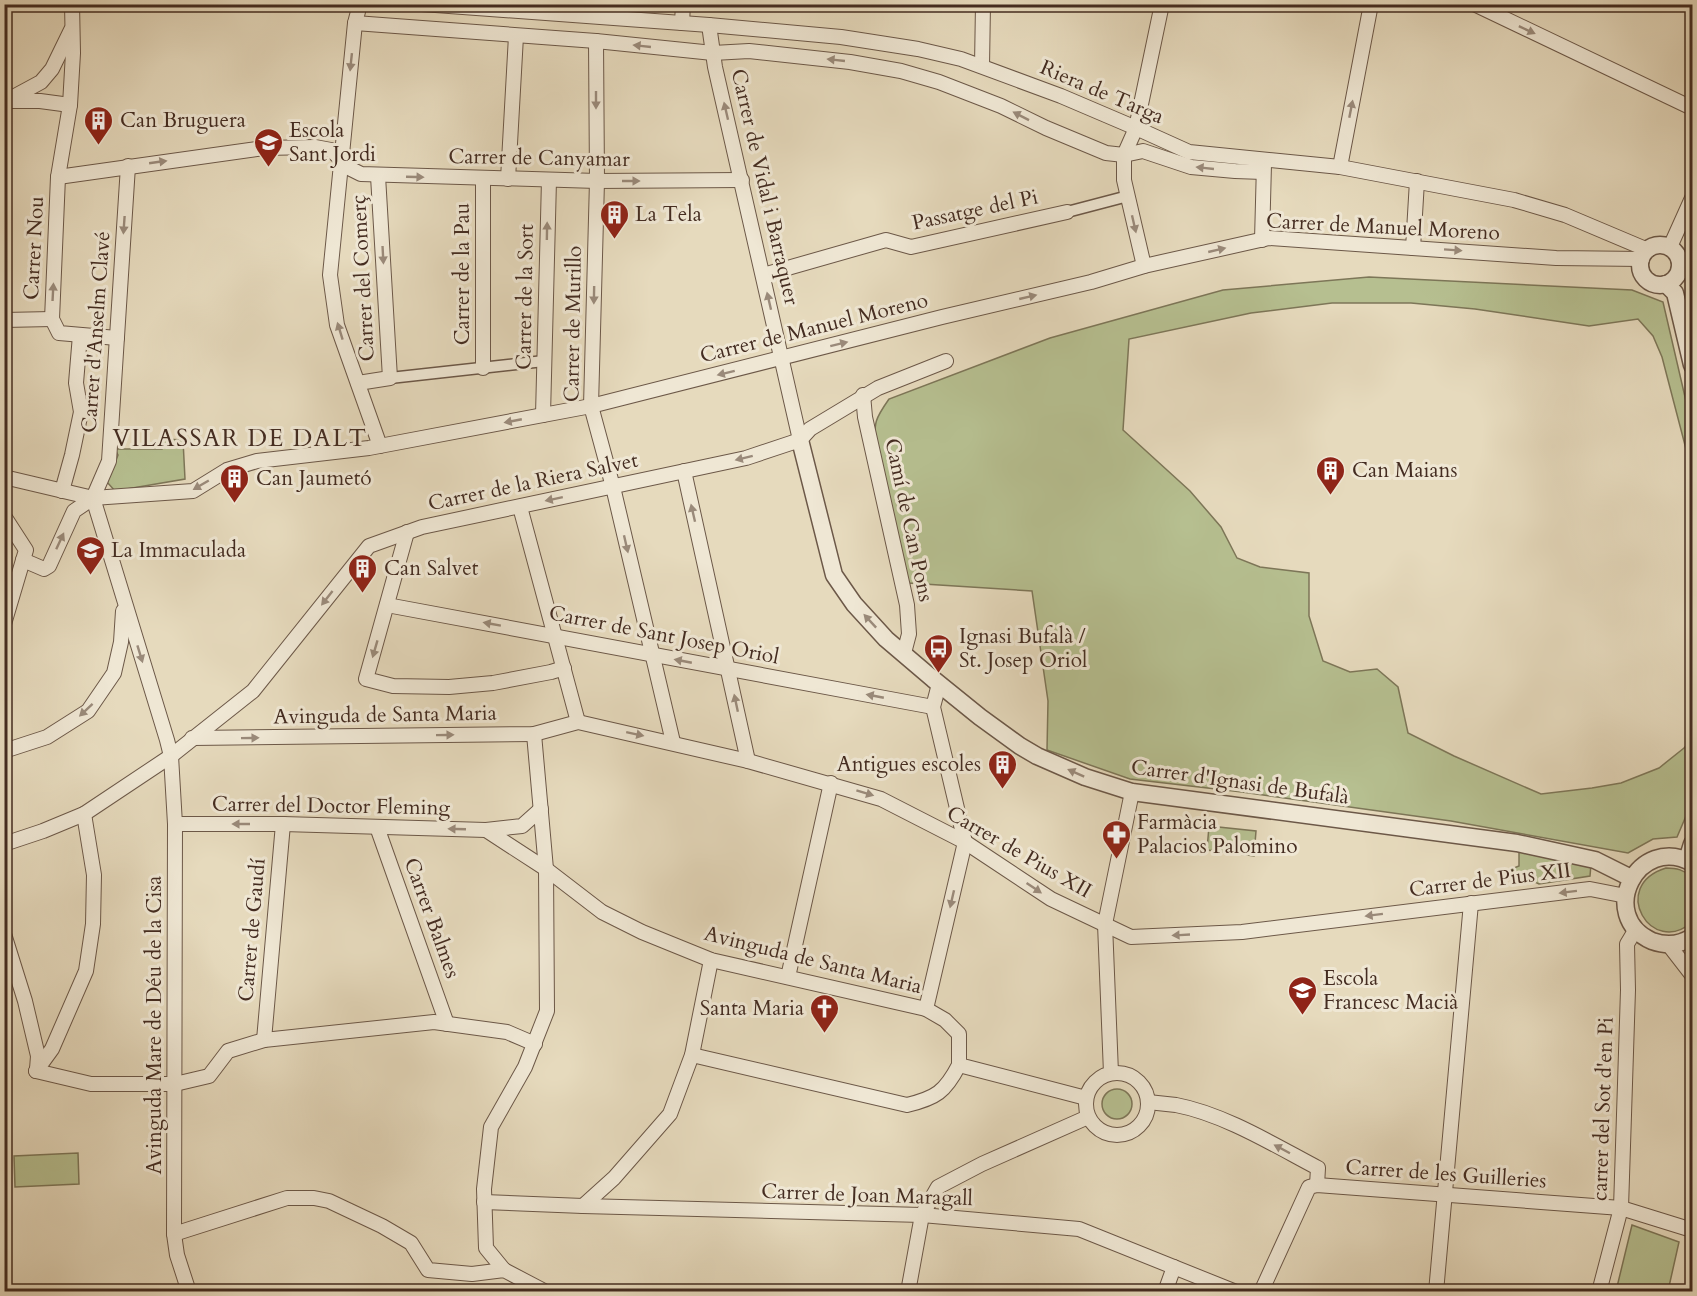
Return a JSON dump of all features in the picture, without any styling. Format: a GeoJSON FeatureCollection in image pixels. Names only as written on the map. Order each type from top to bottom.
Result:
{"type":"FeatureCollection","features":[{"type":"Feature","properties":{"kind":"street","name":"Carrer Nou"},"geometry":{"type":"LineString","coordinates":[[72,4],[73,53],[70,105],[58,177],[52,319],[59,333],[117,338]]}},
{"type":"Feature","properties":{"kind":"street"},"geometry":{"type":"LineString","coordinates":[[360,4],[355,24],[330,275],[337,325],[380,446]]}},
{"type":"Feature","properties":{"kind":"street","name":"Riera de Targa"},"geometry":{"type":"LineString","coordinates":[[422,4],[709,24],[852,38],[918,49],[961,59],[1061,96],[1189,152],[1264,166],[1340,167],[1514,200],[1565,215],[1645,255]]}},
{"type":"Feature","properties":{"kind":"street"},"geometry":{"type":"LineString","coordinates":[[682,23],[683,4]]}},
{"type":"Feature","properties":{"kind":"street"},"geometry":{"type":"LineString","coordinates":[[982,4],[982,66]]}},
{"type":"Feature","properties":{"kind":"street"},"geometry":{"type":"LineString","coordinates":[[1144,267],[1124,180],[1124,155],[1136,128],[1162,4]]}},
{"type":"Feature","properties":{"kind":"street"},"geometry":{"type":"LineString","coordinates":[[1340,167],[1371,4]]}},
{"type":"Feature","properties":{"kind":"street"},"geometry":{"type":"LineString","coordinates":[[1474,4],[1692,108]]}},
{"type":"Feature","properties":{"kind":"street"},"geometry":{"type":"LineString","coordinates":[[355,24],[596,41],[713,53],[749,51],[850,62],[901,71],[939,82],[1001,106],[1046,129],[1106,153],[1124,155],[1143,151],[1191,167],[1235,171],[1264,166],[1262,240]]}},
{"type":"Feature","properties":{"kind":"street","name":"Carrer de Vidal i Barraquer"},"geometry":{"type":"LineString","coordinates":[[709,24],[713,53],[782,358]]}},
{"type":"Feature","properties":{"kind":"street"},"geometry":{"type":"LineString","coordinates":[[5,101],[41,82],[52,69],[72,28]]}},
{"type":"Feature","properties":{"kind":"street"},"geometry":{"type":"LineString","coordinates":[[508,179],[516,36]]}},
{"type":"Feature","properties":{"kind":"street","name":"Carrer de Murillo"},"geometry":{"type":"LineString","coordinates":[[596,41],[597,181],[591,406],[613,487],[673,742]]}},
{"type":"Feature","properties":{"kind":"street"},"geometry":{"type":"LineString","coordinates":[[5,101],[40,101],[70,105]]}},
{"type":"Feature","properties":{"kind":"street","name":"Carrer de Canyamar"},"geometry":{"type":"LineString","coordinates":[[58,177],[264,148],[315,147],[331,150],[351,169],[361,174],[378,176],[597,181],[742,180]]}},
{"type":"Feature","properties":{"kind":"street","name":"Carrer d'Anselm Clavé"},"geometry":{"type":"LineString","coordinates":[[93,498],[109,461],[128,166]]}},
{"type":"Feature","properties":{"kind":"street","name":"Carrer del Comerç"},"geometry":{"type":"LineString","coordinates":[[378,176],[390,378]]}},
{"type":"Feature","properties":{"kind":"street","name":"Carrer de la Pau"},"geometry":{"type":"LineString","coordinates":[[483,179],[483,369]]}},
{"type":"Feature","properties":{"kind":"street","name":"Carrer de la Sort"},"geometry":{"type":"LineString","coordinates":[[543,415],[549,180]]}},
{"type":"Feature","properties":{"kind":"street"},"geometry":{"type":"LineString","coordinates":[[1413,248],[1417,181]]}},
{"type":"Feature","properties":{"kind":"street","name":"Passatge del Pi"},"geometry":{"type":"LineString","coordinates":[[763,275],[886,240],[911,247],[1128,196]]}},
{"type":"Feature","properties":{"kind":"street"},"geometry":{"type":"LineString","coordinates":[[1670,247],[1692,198]]}},
{"type":"Feature","properties":{"kind":"street","name":"Carrer de Manuel Moreno"},"geometry":{"type":"LineString","coordinates":[[4,477],[93,498],[193,491],[227,470],[257,461],[380,446],[591,406],[1144,267],[1269,238],[1556,258],[1645,255]]}},
{"type":"Feature","properties":{"kind":"street"},"geometry":{"type":"LineString","coordinates":[[1660,245],[1670,247],[1679,257],[1680,264],[1686,271],[1666,284],[1659,285],[1647,279],[1642,273],[1645,255],[1660,245]]}},
{"type":"Feature","properties":{"kind":"street"},"geometry":{"type":"LineString","coordinates":[[1666,284],[1675,293],[1692,365]]}},
{"type":"Feature","properties":{"kind":"street"},"geometry":{"type":"LineString","coordinates":[[4,320],[52,319]]}},
{"type":"Feature","properties":{"kind":"street"},"geometry":{"type":"LineString","coordinates":[[62,490],[81,412],[76,384],[80,335]]}},
{"type":"Feature","properties":{"kind":"street"},"geometry":{"type":"LineString","coordinates":[[782,358],[800,440]]}},
{"type":"Feature","properties":{"kind":"street"},"geometry":{"type":"LineString","coordinates":[[357,383],[544,361]]}},
{"type":"Feature","properties":{"kind":"street","name":"Carrer de la Riera Salvet"},"geometry":{"type":"LineString","coordinates":[[4,844],[84,814],[171,756],[253,692],[369,546],[422,527],[746,458],[800,440],[810,429],[863,395],[946,361]]}},
{"type":"Feature","properties":{"kind":"street","name":"Camí de Can Pons"},"geometry":{"type":"LineString","coordinates":[[863,395],[865,417],[908,604],[909,634],[904,653]]}},
{"type":"Feature","properties":{"kind":"street","name":"Carrer d'Ignasi de Bufalà"},"geometry":{"type":"LineString","coordinates":[[800,440],[834,575],[854,604],[886,639],[939,684],[980,717],[1037,756],[1085,777],[1132,792],[1517,843],[1595,860],[1632,878]]}},
{"type":"Feature","properties":{"kind":"street"},"geometry":{"type":"LineString","coordinates":[[684,471],[748,761]]}},
{"type":"Feature","properties":{"kind":"street"},"geometry":{"type":"LineString","coordinates":[[23,560],[44,569],[49,566],[74,511],[93,498]]}},
{"type":"Feature","properties":{"kind":"street","name":"Avinguda Mare de Déu de la Cisa"},"geometry":{"type":"LineString","coordinates":[[93,498],[171,756],[175,824],[174,1234],[177,1255],[189,1292]]}},
{"type":"Feature","properties":{"kind":"street"},"geometry":{"type":"LineString","coordinates":[[520,507],[578,722]]}},
{"type":"Feature","properties":{"kind":"street"},"geometry":{"type":"LineString","coordinates":[[4,516],[26,550],[4,624]]}},
{"type":"Feature","properties":{"kind":"street"},"geometry":{"type":"LineString","coordinates":[[407,532],[366,679],[393,686],[449,687],[493,683],[564,668]]}},
{"type":"Feature","properties":{"kind":"street"},"geometry":{"type":"LineString","coordinates":[[4,751],[47,737],[88,711],[114,673],[122,642],[123,600]]}},
{"type":"Feature","properties":{"kind":"street","name":"Carrer de Sant Josep Oriol"},"geometry":{"type":"LineString","coordinates":[[387,605],[933,707]]}},
{"type":"Feature","properties":{"kind":"street"},"geometry":{"type":"LineString","coordinates":[[926,1009],[964,842],[933,707],[939,684]]}},
{"type":"Feature","properties":{"kind":"street","name":"Avinguda de Santa Maria"},"geometry":{"type":"LineString","coordinates":[[192,738],[534,734],[578,722]]}},
{"type":"Feature","properties":{"kind":"street","name":"Carrer de Pius XII"},"geometry":{"type":"LineString","coordinates":[[578,722],[748,761],[881,799],[964,842],[1051,899],[1131,937],[1242,932],[1590,889],[1626,896]]}},
{"type":"Feature","properties":{"kind":"street"},"geometry":{"type":"LineString","coordinates":[[534,734],[546,869],[547,1011],[525,1067],[490,1127],[484,1202],[486,1248],[504,1270],[546,1292]]}},
{"type":"Feature","properties":{"kind":"street"},"geometry":{"type":"LineString","coordinates":[[788,977],[831,783]]}},
{"type":"Feature","properties":{"kind":"street"},"geometry":{"type":"LineString","coordinates":[[1111,1073],[1105,924],[1132,792]]}},
{"type":"Feature","properties":{"kind":"street","name":"Carrer del Doctor Fleming"},"geometry":{"type":"LineString","coordinates":[[175,824],[283,824],[486,830],[522,826],[541,808]]}},
{"type":"Feature","properties":{"kind":"street"},"geometry":{"type":"LineString","coordinates":[[36,1071],[52,1048],[86,971],[93,924],[94,875],[84,814]]}},
{"type":"Feature","properties":{"kind":"street","name":"Carrer de Gaudí"},"geometry":{"type":"LineString","coordinates":[[264,1040],[283,824]]}},
{"type":"Feature","properties":{"kind":"street","name":"Carrer Balmes"},"geometry":{"type":"LineString","coordinates":[[377,827],[447,1023]]}},
{"type":"Feature","properties":{"kind":"street"},"geometry":{"type":"LineString","coordinates":[[486,830],[546,869]]}},
{"type":"Feature","properties":{"kind":"street"},"geometry":{"type":"LineString","coordinates":[[1692,844],[1690,862],[1674,857],[1661,857],[1638,870],[1632,878],[1626,896],[1629,919],[1636,929],[1650,940],[1678,944],[1692,937]]}},
{"type":"Feature","properties":{"kind":"street","name":"Avinguda de Santa Maria"},"geometry":{"type":"LineString","coordinates":[[546,869],[602,912],[642,932],[711,960],[926,1009],[945,1020],[959,1034],[959,1065]]}},
{"type":"Feature","properties":{"kind":"street"},"geometry":{"type":"LineString","coordinates":[[1436,1292],[1471,903]]}},
{"type":"Feature","properties":{"kind":"street","name":"carrer del Sot d'en Pi"},"geometry":{"type":"LineString","coordinates":[[1599,1292],[1621,1208],[1628,990],[1627,944],[1636,929]]}},
{"type":"Feature","properties":{"kind":"street"},"geometry":{"type":"LineString","coordinates":[[4,934],[25,1001],[38,1056],[36,1071]]}},
{"type":"Feature","properties":{"kind":"street"},"geometry":{"type":"LineString","coordinates":[[1668,944],[1692,975]]}},
{"type":"Feature","properties":{"kind":"street"},"geometry":{"type":"LineString","coordinates":[[583,1206],[614,1178],[670,1114],[692,1055],[711,960]]}},
{"type":"Feature","properties":{"kind":"street"},"geometry":{"type":"LineString","coordinates":[[36,1071],[91,1084],[175,1084],[209,1076],[228,1051],[264,1040],[434,1022],[507,1032],[535,1044]]}},
{"type":"Feature","properties":{"kind":"street"},"geometry":{"type":"LineString","coordinates":[[692,1055],[908,1105],[927,1100],[942,1090],[959,1065],[1086,1098]]}},
{"type":"Feature","properties":{"kind":"street"},"geometry":{"type":"LineString","coordinates":[[1111,1073],[1123,1073],[1135,1077],[1143,1086],[1148,1097],[1146,1118],[1130,1133],[1108,1134],[1097,1128],[1088,1118],[1086,1098],[1094,1083],[1111,1073]]}},
{"type":"Feature","properties":{"kind":"street"},"geometry":{"type":"LineString","coordinates":[[1148,1102],[1178,1106],[1217,1118],[1262,1138],[1318,1168],[1317,1185]]}},
{"type":"Feature","properties":{"kind":"street"},"geometry":{"type":"LineString","coordinates":[[908,1292],[922,1215],[938,1187],[982,1164],[1088,1118]]}},
{"type":"Feature","properties":{"kind":"street","name":"Carrer de les Guilleries"},"geometry":{"type":"LineString","coordinates":[[1261,1292],[1310,1187],[1317,1185],[1621,1208],[1692,1230]]}},
{"type":"Feature","properties":{"kind":"street"},"geometry":{"type":"LineString","coordinates":[[174,1234],[287,1198],[314,1198],[329,1201],[382,1226],[411,1243],[428,1270],[472,1274],[504,1270]]}},
{"type":"Feature","properties":{"kind":"street","name":"Carrer de Joan Maragall"},"geometry":{"type":"LineString","coordinates":[[484,1202],[922,1215],[1079,1229],[1236,1292]]}},
{"type":"Feature","properties":{"kind":"street"},"geometry":{"type":"LineString","coordinates":[[1165,1292],[1174,1267]]}},
{"type":"Feature","properties":{"kind":"green space"},"geometry":{"type":"Polygon","coordinates":[[[1369,277],[1632,290],[1663,302],[1692,427],[1692,472],[1662,357],[1653,336],[1638,319],[1589,326],[1475,309],[1411,303],[1332,303],[1251,313],[1129,339],[1123,430],[1190,491],[1221,527],[1237,558],[1260,567],[1309,573],[1309,616],[1323,661],[1350,672],[1377,669],[1398,687],[1408,733],[1541,794],[1621,783],[1659,768],[1692,739],[1692,802],[1677,837],[1653,839],[1628,853],[1451,821],[1130,779],[1047,750],[1048,701],[1032,591],[908,583],[875,446],[876,421],[889,399],[1050,338],[1223,290],[1369,277]]]}},
{"type":"Feature","properties":{"kind":"green space"},"geometry":{"type":"Polygon","coordinates":[[[163,439],[183,440],[185,479],[115,491],[107,482],[118,455],[115,449],[162,449],[163,439]]]}},
{"type":"Feature","properties":{"kind":"green space"},"geometry":{"type":"Polygon","coordinates":[[[1209,826],[1256,831],[1254,856],[1207,850],[1209,826]]]}},
{"type":"Feature","properties":{"kind":"green space"},"geometry":{"type":"Polygon","coordinates":[[[1519,851],[1591,864],[1590,876],[1539,884],[1509,870],[1519,866],[1519,851]]]}},
{"type":"Feature","properties":{"kind":"green space"},"geometry":{"type":"Polygon","coordinates":[[[1666,868],[1680,870],[1692,877],[1692,922],[1677,931],[1663,931],[1651,925],[1642,915],[1638,902],[1640,889],[1649,877],[1666,868]]]}},
{"type":"Feature","properties":{"kind":"green space"},"geometry":{"type":"Polygon","coordinates":[[[1117,1089],[1128,1093],[1132,1104],[1128,1115],[1117,1119],[1106,1115],[1102,1104],[1106,1093],[1117,1089]]]}},
{"type":"Feature","properties":{"kind":"green space"},"geometry":{"type":"Polygon","coordinates":[[[78,1153],[79,1184],[15,1187],[14,1156],[78,1153]]]}},
{"type":"Feature","properties":{"kind":"green space"},"geometry":{"type":"Polygon","coordinates":[[[1632,1225],[1679,1242],[1668,1291],[1616,1291],[1632,1225]]]}},
{"type":"Feature","properties":{"kind":"place","name":"Can Bruguera"},"geometry":{"type":"Point","coordinates":[99,146]}},
{"type":"Feature","properties":{"kind":"place","name":"Escola Sant Jordi"},"geometry":{"type":"Point","coordinates":[268,168]}},
{"type":"Feature","properties":{"kind":"place","name":"La Tela"},"geometry":{"type":"Point","coordinates":[614,240]}},
{"type":"Feature","properties":{"kind":"place","name":"Can Maians"},"geometry":{"type":"Point","coordinates":[1331,496]}},
{"type":"Feature","properties":{"kind":"place","name":"Can Jaumetó"},"geometry":{"type":"Point","coordinates":[235,504]}},
{"type":"Feature","properties":{"kind":"place","name":"La Immaculada"},"geometry":{"type":"Point","coordinates":[90,576]}},
{"type":"Feature","properties":{"kind":"place","name":"Can Salvet"},"geometry":{"type":"Point","coordinates":[363,594]}},
{"type":"Feature","properties":{"kind":"place","name":"Ignasi Bufalà / St. Josep Oriol"},"geometry":{"type":"Point","coordinates":[938,674]}},
{"type":"Feature","properties":{"kind":"place","name":"Antigues escoles"},"geometry":{"type":"Point","coordinates":[1002,790]}},
{"type":"Feature","properties":{"kind":"place","name":"Farmàcia Palacios Palomino"},"geometry":{"type":"Point","coordinates":[1116,860]}},
{"type":"Feature","properties":{"kind":"place","name":"Escola Francesc Macià"},"geometry":{"type":"Point","coordinates":[1302,1016]}},
{"type":"Feature","properties":{"kind":"place","name":"Santa Maria"},"geometry":{"type":"Point","coordinates":[825,1034]}},
{"type":"Feature","properties":{"kind":"district","name":"VILASSAR DE DALT"},"geometry":{"type":"Point","coordinates":[240,438]}}]}
